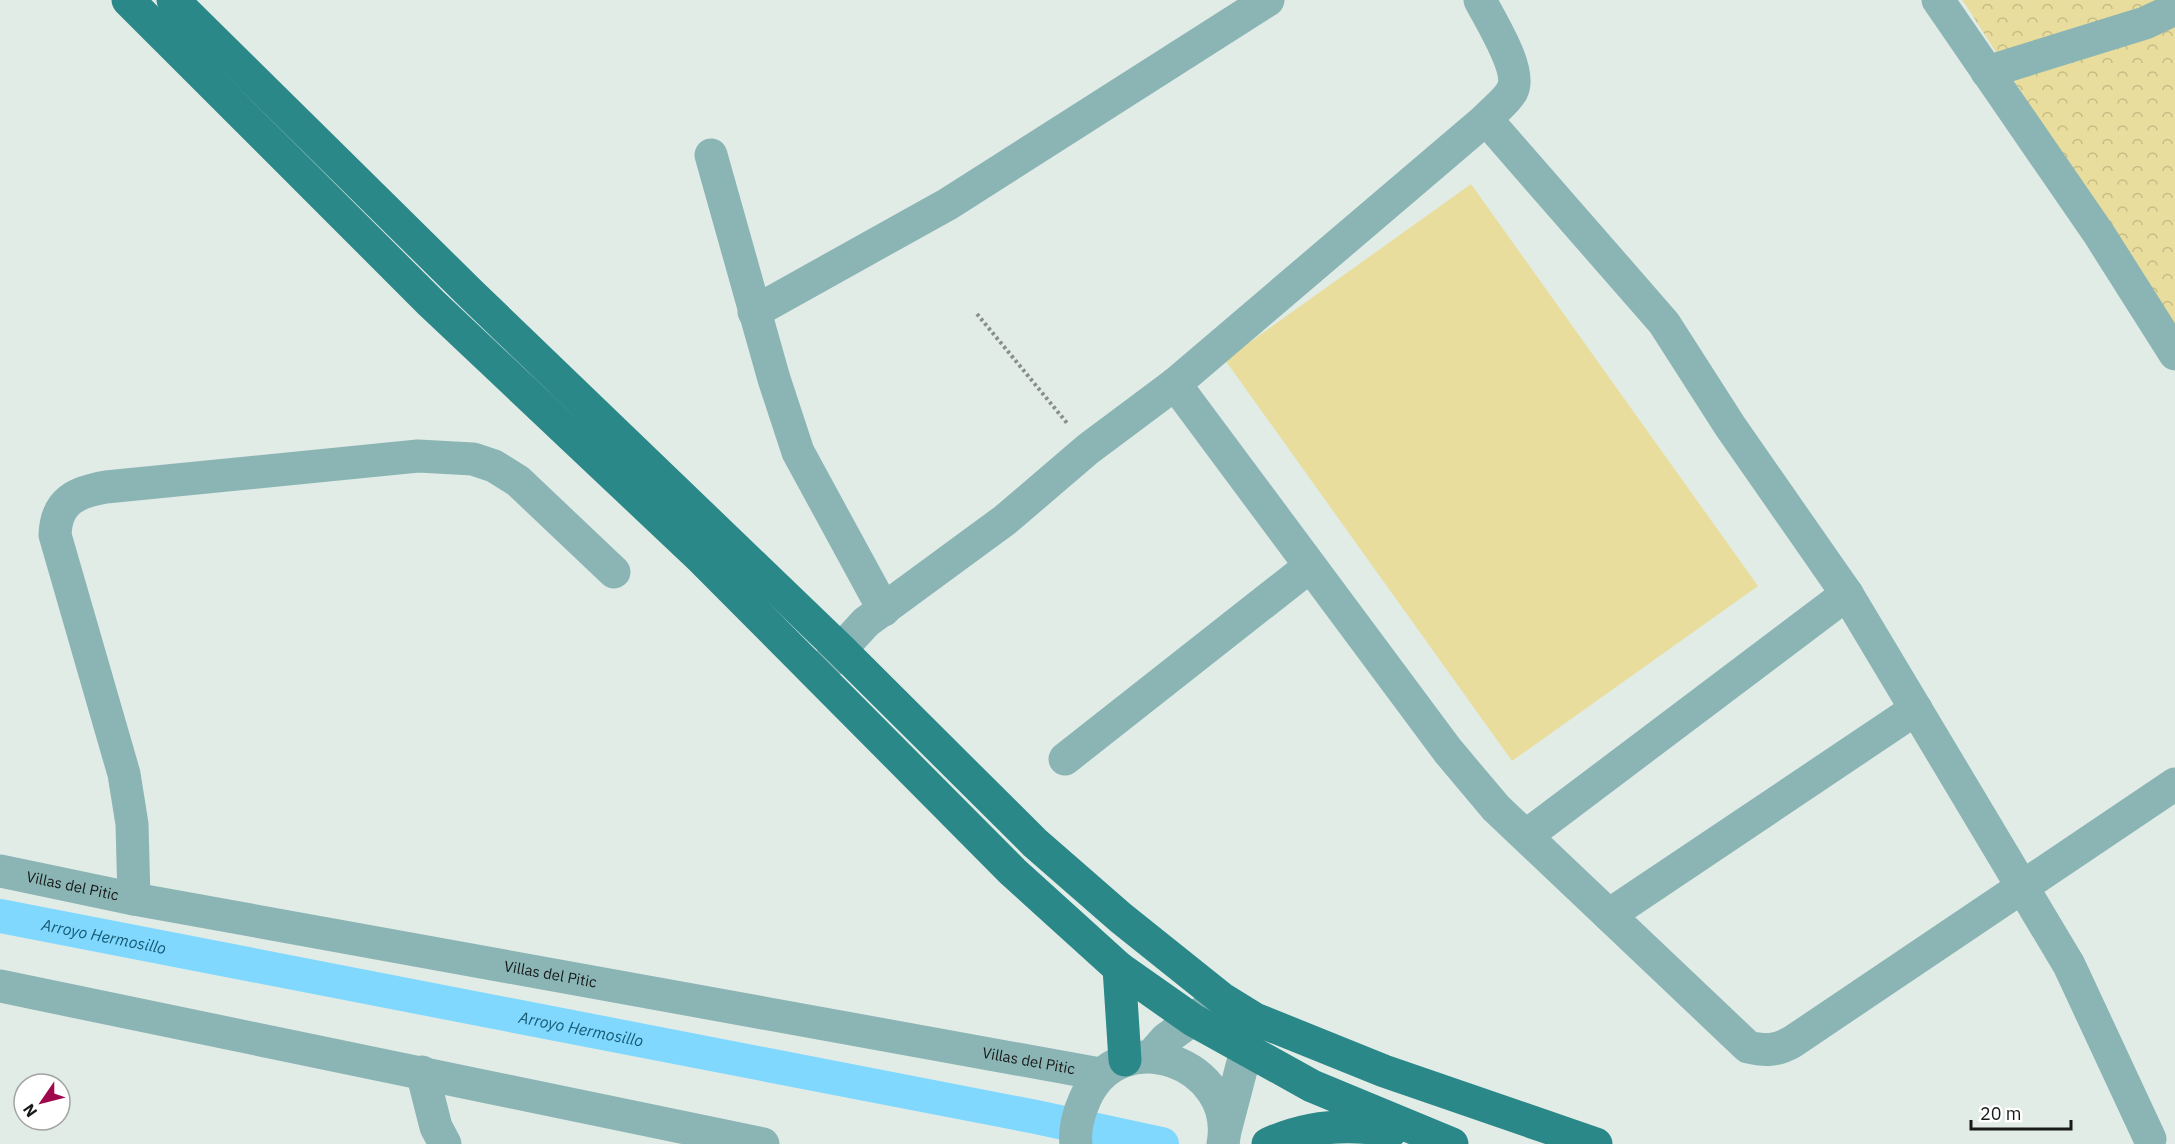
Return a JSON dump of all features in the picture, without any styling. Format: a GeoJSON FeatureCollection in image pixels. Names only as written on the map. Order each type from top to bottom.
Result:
{"type":"FeatureCollection","features":[{"type":"Feature","properties":{"kind":"main road"},"geometry":{"type":"LineString","coordinates":[[128,0],[431,303],[702,559],[1013,872],[1119,968],[1193,1020],[1246,1051],[1312,1086],[1446,1142]]}},
{"type":"Feature","properties":{"kind":"main road"},"geometry":{"type":"LineString","coordinates":[[172,0],[470,293],[840,649],[1035,843],[1121,918],[1221,998],[1255,1019],[1384,1071],[1596,1144]]}},
{"type":"Feature","properties":{"kind":"main road"},"geometry":{"type":"LineString","coordinates":[[1119,968],[1125,1064]]}},
{"type":"Feature","properties":{"kind":"main road"},"geometry":{"type":"LineString","coordinates":[[1272,1142],[1299,1131],[1363,1126],[1446,1142]]}},
{"type":"Feature","properties":{"kind":"street"},"geometry":{"type":"LineString","coordinates":[[754,312],[948,204],[1268,0]]}},
{"type":"Feature","properties":{"kind":"street"},"geometry":{"type":"LineString","coordinates":[[817,677],[866,622],[1005,520],[1088,449],[1175,384],[1486,119],[1511,93],[1515,82],[1513,68],[1480,0]]}},
{"type":"Feature","properties":{"kind":"street"},"geometry":{"type":"LineString","coordinates":[[1938,0],[2098,234],[2175,354]]}},
{"type":"Feature","properties":{"kind":"street"},"geometry":{"type":"LineString","coordinates":[[1987,72],[2145,23],[2175,9]]}},
{"type":"Feature","properties":{"kind":"street"},"geometry":{"type":"LineString","coordinates":[[1486,119],[1664,323],[1730,426],[1847,594],[2069,965],[2150,1139]]}},
{"type":"Feature","properties":{"kind":"street"},"geometry":{"type":"LineString","coordinates":[[711,155],[754,312],[798,452],[884,610]]}},
{"type":"Feature","properties":{"kind":"street"},"geometry":{"type":"LineString","coordinates":[[1175,384],[1448,752],[1496,808],[1748,1047],[1765,1051],[1779,1049],[1814,1028],[2020,886],[2175,784]]}},
{"type":"Feature","properties":{"kind":"street"},"geometry":{"type":"LineString","coordinates":[[134,899],[132,824],[124,774],[56,535],[56,521],[63,507],[72,497],[85,490],[418,456],[473,459],[494,466],[518,481],[614,572]]}},
{"type":"Feature","properties":{"kind":"street"},"geometry":{"type":"LineString","coordinates":[[1065,759],[1309,567]]}},
{"type":"Feature","properties":{"kind":"street"},"geometry":{"type":"LineString","coordinates":[[1526,836],[1847,594]]}},
{"type":"Feature","properties":{"kind":"street"},"geometry":{"type":"LineString","coordinates":[[1609,915],[1916,709]]}},
{"type":"Feature","properties":{"kind":"street","name":"Villas del Pitic"},"geometry":{"type":"LineString","coordinates":[[0,871],[134,899],[1125,1064],[1183,1065],[1197,1074],[1217,1100],[1224,1137]]}},
{"type":"Feature","properties":{"kind":"street"},"geometry":{"type":"LineString","coordinates":[[0,986],[422,1071],[763,1144]]}},
{"type":"Feature","properties":{"kind":"street"},"geometry":{"type":"LineString","coordinates":[[1078,1130],[1125,1064],[1166,1039],[1221,998]]}},
{"type":"Feature","properties":{"kind":"street"},"geometry":{"type":"LineString","coordinates":[[1224,1137],[1255,1019]]}},
{"type":"Feature","properties":{"kind":"street"},"geometry":{"type":"LineString","coordinates":[[422,1071],[436,1127],[444,1144]]}},
{"type":"Feature","properties":{"kind":"path"},"geometry":{"type":"LineString","coordinates":[[977,314],[1088,449]]}},
{"type":"Feature","properties":{"kind":"green space"},"geometry":{"type":"Polygon","coordinates":[[[1962,0],[2175,0],[2175,333],[1967,7],[1962,0]]]}},
{"type":"Feature","properties":{"kind":"green space"},"geometry":{"type":"Polygon","coordinates":[[[1471,184],[1758,586],[1512,761],[1225,360],[1471,184]]]}},
{"type":"Feature","properties":{"kind":"waterway","name":"Arroyo Hermosillo"},"geometry":{"type":"LineString","coordinates":[[0,916],[1036,1117],[1162,1144]]}}]}
